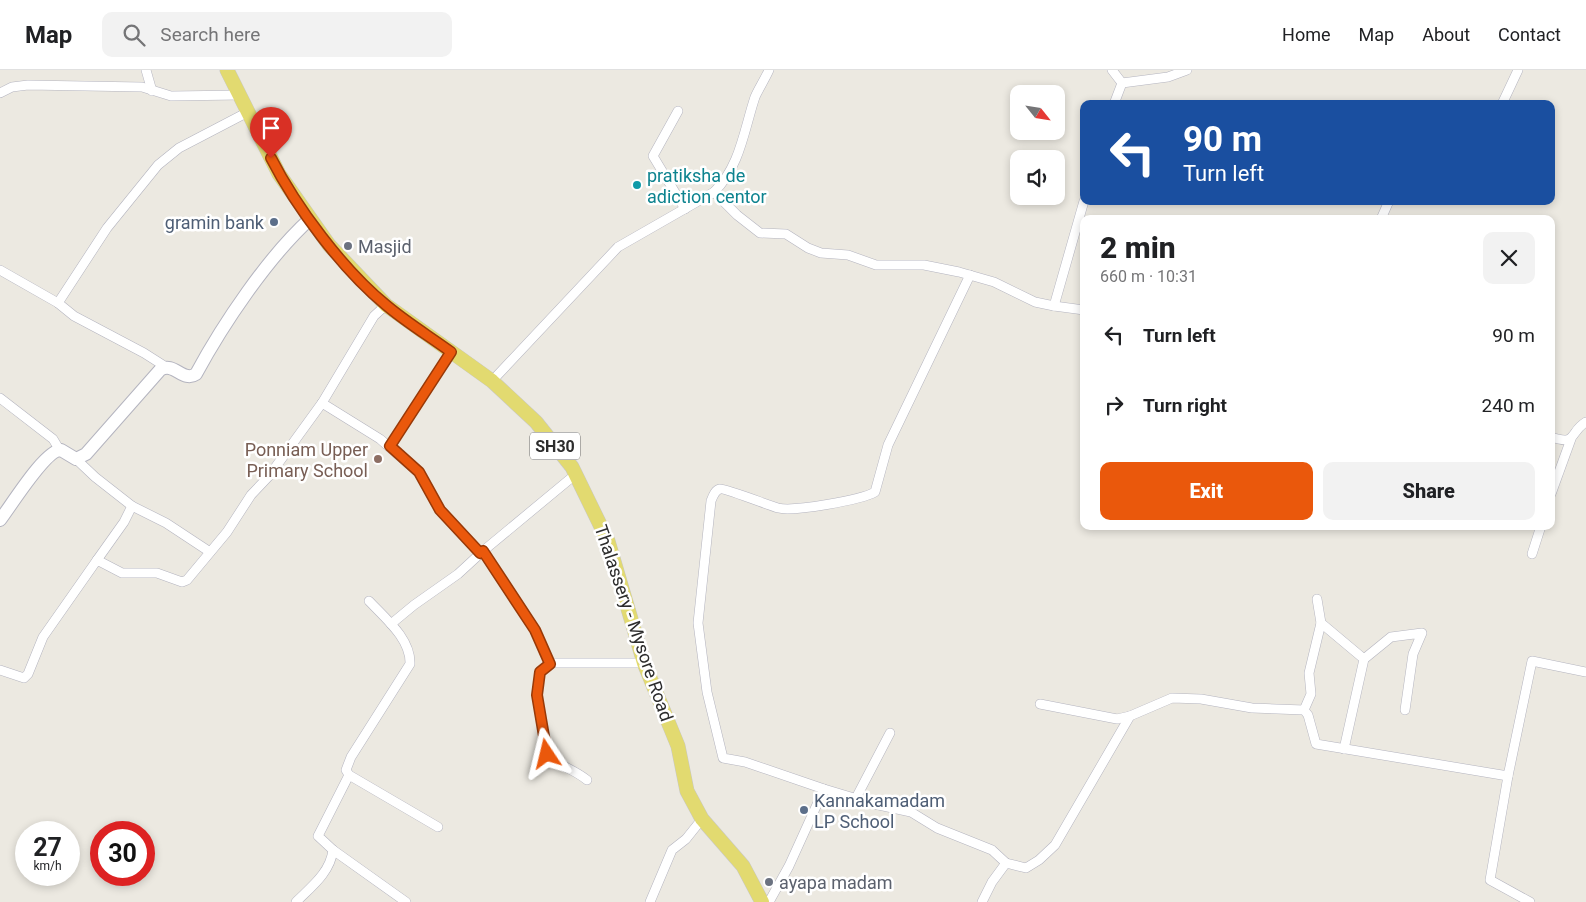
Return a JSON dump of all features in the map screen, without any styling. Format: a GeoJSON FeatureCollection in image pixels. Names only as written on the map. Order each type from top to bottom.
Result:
{"type":"FeatureCollection","features":[{"type":"Feature","properties":{"kind":"main road","name":"Thalassery - Mysore Road"},"geometry":{"type":"LineString","coordinates":[[227,70],[279,174],[329,245],[386,305],[492,382],[536,422],[576,474],[608,541],[644,663],[678,746],[686,791],[702,819],[743,866],[765,902]]}},
{"type":"Feature","properties":{"kind":"street"},"geometry":{"type":"LineString","coordinates":[[146,70],[152,91]]}},
{"type":"Feature","properties":{"kind":"street"},"geometry":{"type":"LineString","coordinates":[[1112,70],[1122,83]]}},
{"type":"Feature","properties":{"kind":"street"},"geometry":{"type":"LineString","coordinates":[[1122,83],[1168,76],[1187,70]]}},
{"type":"Feature","properties":{"kind":"street"},"geometry":{"type":"LineString","coordinates":[[1504,100],[1518,70]]}},
{"type":"Feature","properties":{"kind":"street"},"geometry":{"type":"LineString","coordinates":[[492,382],[618,247],[714,192],[725,182],[733,168],[756,95],[768,71]]}},
{"type":"Feature","properties":{"kind":"street"},"geometry":{"type":"LineString","coordinates":[[1116,100],[1122,83]]}},
{"type":"Feature","properties":{"kind":"street"},"geometry":{"type":"LineString","coordinates":[[0,93],[12,87],[28,85],[142,87],[170,96],[240,95]]}},
{"type":"Feature","properties":{"kind":"street"},"geometry":{"type":"LineString","coordinates":[[678,111],[653,156],[685,209]]}},
{"type":"Feature","properties":{"kind":"street"},"geometry":{"type":"LineString","coordinates":[[58,303],[107,228],[158,165],[179,148],[248,112]]}},
{"type":"Feature","properties":{"kind":"street"},"geometry":{"type":"LineString","coordinates":[[714,192],[737,215],[760,233],[786,234],[808,248],[821,252],[848,255],[876,265],[924,265],[970,275],[994,282],[1035,302],[1080,309]]}},
{"type":"Feature","properties":{"kind":"street"},"geometry":{"type":"LineString","coordinates":[[1054,306],[1080,215]]}},
{"type":"Feature","properties":{"kind":"street"},"geometry":{"type":"LineString","coordinates":[[0,270],[58,303],[74,316],[144,353],[166,367],[192,377],[196,374],[250,289],[288,240],[310,219]]}},
{"type":"Feature","properties":{"kind":"street"},"geometry":{"type":"LineString","coordinates":[[970,275],[888,445],[875,492],[865,498],[849,502],[780,509],[721,488],[716,491],[711,501],[698,623],[707,692],[722,755],[727,760],[745,762],[824,790],[911,812],[932,825],[992,850],[1006,863],[1026,868],[1039,860],[1055,845],[1130,716]]}},
{"type":"Feature","properties":{"kind":"street"},"geometry":{"type":"LineString","coordinates":[[97,560],[122,572],[157,573],[182,582],[192,574],[322,404],[374,316],[386,305]]}},
{"type":"Feature","properties":{"kind":"street"},"geometry":{"type":"LineString","coordinates":[[390,446],[451,352]]}},
{"type":"Feature","properties":{"kind":"street"},"geometry":{"type":"LineString","coordinates":[[76,459],[86,454],[166,367]]}},
{"type":"Feature","properties":{"kind":"street"},"geometry":{"type":"LineString","coordinates":[[0,398],[53,439],[59,449],[76,459],[95,477],[132,506],[166,523],[210,552]]}},
{"type":"Feature","properties":{"kind":"street"},"geometry":{"type":"LineString","coordinates":[[322,404],[352,420],[390,446],[419,472],[440,510],[482,552],[535,630],[550,664]]}},
{"type":"Feature","properties":{"kind":"street"},"geometry":{"type":"LineString","coordinates":[[1555,483],[1571,439],[1581,425],[1586,422]]}},
{"type":"Feature","properties":{"kind":"street"},"geometry":{"type":"LineString","coordinates":[[1555,438],[1564,441],[1571,439]]}},
{"type":"Feature","properties":{"kind":"street"},"geometry":{"type":"LineString","coordinates":[[0,520],[34,473],[59,449]]}},
{"type":"Feature","properties":{"kind":"street"},"geometry":{"type":"LineString","coordinates":[[391,624],[458,574],[576,474]]}},
{"type":"Feature","properties":{"kind":"street"},"geometry":{"type":"LineString","coordinates":[[0,670],[24,678],[28,674],[44,637],[124,522],[132,506]]}},
{"type":"Feature","properties":{"kind":"street"},"geometry":{"type":"LineString","coordinates":[[1532,554],[1540,530]]}},
{"type":"Feature","properties":{"kind":"street"},"geometry":{"type":"LineString","coordinates":[[1304,710],[1311,694],[1309,673],[1321,623],[1317,599]]}},
{"type":"Feature","properties":{"kind":"street"},"geometry":{"type":"LineString","coordinates":[[369,601],[406,643],[410,664],[360,742],[346,768],[349,775],[438,827]]}},
{"type":"Feature","properties":{"kind":"street"},"geometry":{"type":"LineString","coordinates":[[1321,623],[1364,659]]}},
{"type":"Feature","properties":{"kind":"street"},"geometry":{"type":"LineString","coordinates":[[1344,749],[1364,659],[1391,637],[1422,634],[1414,654],[1405,710]]}},
{"type":"Feature","properties":{"kind":"street"},"geometry":{"type":"LineString","coordinates":[[1530,902],[1490,880],[1508,776],[1532,661],[1586,672]]}},
{"type":"Feature","properties":{"kind":"street"},"geometry":{"type":"LineString","coordinates":[[587,780],[579,773],[553,761],[547,754],[537,695],[540,672],[550,664],[644,663]]}},
{"type":"Feature","properties":{"kind":"street"},"geometry":{"type":"LineString","coordinates":[[1040,704],[1116,719],[1130,716],[1172,698],[1202,699],[1252,708],[1304,710],[1308,715],[1316,744],[1508,776]]}},
{"type":"Feature","properties":{"kind":"street"},"geometry":{"type":"LineString","coordinates":[[856,798],[890,733]]}},
{"type":"Feature","properties":{"kind":"street"},"geometry":{"type":"LineString","coordinates":[[349,775],[318,836],[333,850],[406,902]]}},
{"type":"Feature","properties":{"kind":"street"},"geometry":{"type":"LineString","coordinates":[[765,902],[789,866],[824,790]]}},
{"type":"Feature","properties":{"kind":"street"},"geometry":{"type":"LineString","coordinates":[[650,902],[672,850],[686,839],[702,819]]}},
{"type":"Feature","properties":{"kind":"street"},"geometry":{"type":"LineString","coordinates":[[296,902],[321,878],[333,850]]}},
{"type":"Feature","properties":{"kind":"street"},"geometry":{"type":"LineString","coordinates":[[982,902],[1006,863]]}},
{"type":"Feature","properties":{"kind":"place","name":"pratiksha de adiction centor"},"geometry":{"type":"Point","coordinates":[637,185]}},
{"type":"Feature","properties":{"kind":"place","name":"gramin bank"},"geometry":{"type":"Point","coordinates":[274,222]}},
{"type":"Feature","properties":{"kind":"place","name":"Masjid"},"geometry":{"type":"Point","coordinates":[348,246]}},
{"type":"Feature","properties":{"kind":"place","name":"Ponniam Upper Primary School"},"geometry":{"type":"Point","coordinates":[378,459]}},
{"type":"Feature","properties":{"kind":"place","name":"Kannakamadam LP School"},"geometry":{"type":"Point","coordinates":[804,810]}},
{"type":"Feature","properties":{"kind":"place","name":"ayapa madam"},"geometry":{"type":"Point","coordinates":[769,882]}},
{"type":"Feature","properties":{"kind":"route"},"geometry":{"type":"LineString","coordinates":[[271,158],[279,174],[329,245],[374,294],[386,305],[451,352],[408,415],[390,446],[419,472],[440,510],[480,553],[483,551],[535,630],[550,664],[544,666],[540,672],[537,695],[547,754]]}}]}
